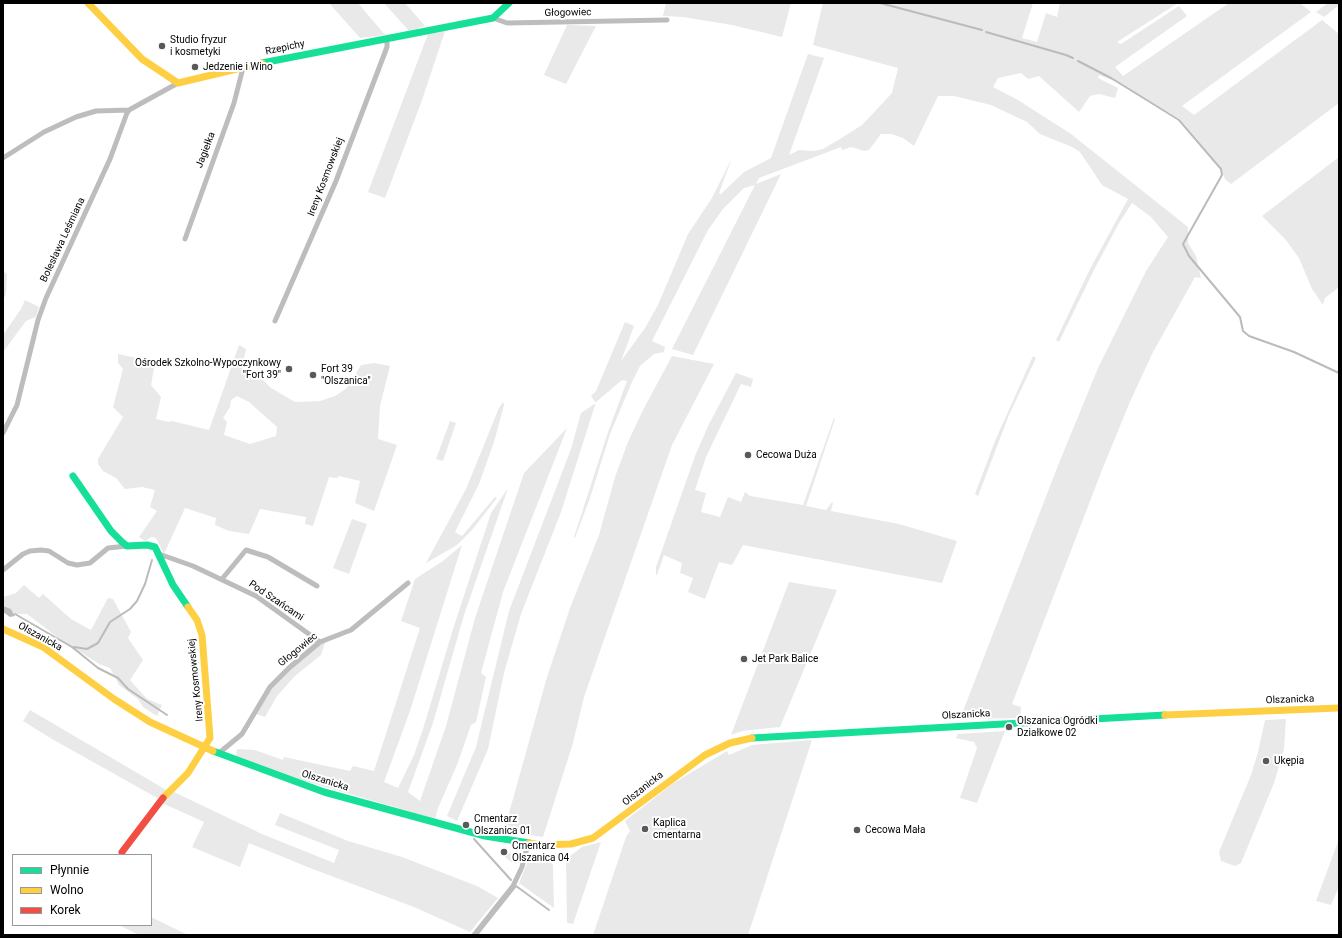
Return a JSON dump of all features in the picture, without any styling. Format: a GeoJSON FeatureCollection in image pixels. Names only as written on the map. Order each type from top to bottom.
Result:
{"type":"FeatureCollection","features":[{"type":"Feature","properties":{"kind":"street"},"geometry":{"type":"LineString","coordinates":[[3,158],[38,135],[76,117],[96,111],[129,110],[178,83],[142,59],[88,3]]}},
{"type":"Feature","properties":{"kind":"street","name":"Rzepichy"},"geometry":{"type":"LineString","coordinates":[[178,83],[387,38],[493,18],[509,3]]}},
{"type":"Feature","properties":{"kind":"street","name":"Głogowiec"},"geometry":{"type":"LineString","coordinates":[[493,18],[503,23],[667,20]]}},
{"type":"Feature","properties":{"kind":"street","name":"Ireny Kosmowskiej"},"geometry":{"type":"LineString","coordinates":[[275,321],[338,174],[387,48],[387,38]]}},
{"type":"Feature","properties":{"kind":"street","name":"Jagiełka"},"geometry":{"type":"LineString","coordinates":[[185,239],[234,103],[243,68]]}},
{"type":"Feature","properties":{"kind":"street","name":"Bolesława Leśmiana"},"geometry":{"type":"LineString","coordinates":[[3,433],[17,405],[38,320],[46,298],[110,159],[129,110]]}},
{"type":"Feature","properties":{"kind":"street"},"geometry":{"type":"LineString","coordinates":[[73,476],[111,531],[127,546]]}},
{"type":"Feature","properties":{"kind":"street"},"geometry":{"type":"LineString","coordinates":[[3,570],[23,554],[41,550],[53,553],[68,563],[77,565],[90,563],[108,548],[147,544],[156,547],[159,554]]}},
{"type":"Feature","properties":{"kind":"street"},"geometry":{"type":"LineString","coordinates":[[222,579],[244,550],[246,550],[268,557],[317,586]]}},
{"type":"Feature","properties":{"kind":"street","name":"Ireny Kosmowskiej"},"geometry":{"type":"LineString","coordinates":[[122,852],[155,807],[188,773],[210,738],[202,635],[197,620],[173,585],[159,554]]}},
{"type":"Feature","properties":{"kind":"street","name":"Pod Szańcami"},"geometry":{"type":"LineString","coordinates":[[159,554],[193,566],[256,596],[320,642]]}},
{"type":"Feature","properties":{"kind":"street","name":"Głogowiec"},"geometry":{"type":"LineString","coordinates":[[219,753],[242,734],[270,687],[289,668],[320,642],[351,630],[408,583]]}},
{"type":"Feature","properties":{"kind":"street","name":"Olszanicka"},"geometry":{"type":"LineString","coordinates":[[3,629],[43,647],[150,722],[205,748],[324,792],[485,836],[528,844],[566,845],[593,838],[614,824],[705,755],[730,743],[756,737],[1190,714],[1339,708]]}},
{"type":"Feature","properties":{"kind":"street"},"geometry":{"type":"LineString","coordinates":[[474,935],[513,886],[522,867],[528,844]]}},
{"type":"Feature","properties":{"kind":"shaded area"},"geometry":{"type":"Polygon","coordinates":[[[329,3],[358,3],[385,35],[360,38],[329,3]]]}},
{"type":"Feature","properties":{"kind":"shaded area"},"geometry":{"type":"Polygon","coordinates":[[[384,3],[405,3],[425,26],[409,31],[384,3]]]}},
{"type":"Feature","properties":{"kind":"shaded area"},"geometry":{"type":"Polygon","coordinates":[[[666,3],[791,3],[782,37],[732,25],[683,17],[663,16],[666,3]]]}},
{"type":"Feature","properties":{"kind":"shaded area"},"geometry":{"type":"Polygon","coordinates":[[[823,3],[1033,3],[1022,38],[1037,42],[1046,13],[1057,17],[1060,3],[1178,3],[1117,42],[1121,44],[1179,6],[1187,16],[1115,67],[1123,76],[1229,3],[1300,3],[1311,12],[1182,106],[1194,115],[1322,20],[1339,34],[1339,103],[1231,184],[1225,179],[1220,166],[1180,119],[1119,83],[1099,75],[1098,78],[1118,88],[1115,98],[1099,94],[1090,96],[1079,112],[1039,76],[1028,79],[1021,73],[998,78],[993,87],[1018,100],[1071,134],[1188,227],[1188,243],[1196,256],[1201,278],[1195,277],[1152,354],[1129,404],[1012,704],[1021,707],[1020,718],[960,719],[1057,468],[1098,368],[1146,271],[1168,237],[1151,217],[1132,203],[1119,223],[1094,270],[1059,342],[1056,340],[1090,269],[1128,199],[1102,185],[1080,152],[1072,147],[1040,134],[1027,122],[991,105],[954,96],[938,96],[914,146],[903,138],[891,134],[881,134],[869,150],[864,151],[851,147],[842,150],[841,147],[759,178],[756,184],[781,174],[693,355],[672,349],[755,185],[744,188],[723,209],[708,230],[652,341],[665,347],[664,352],[654,354],[640,366],[632,382],[610,434],[590,498],[575,538],[574,537],[608,432],[627,381],[622,380],[596,403],[591,396],[596,391],[625,322],[634,326],[621,361],[645,328],[658,305],[688,234],[712,198],[732,158],[719,193],[721,194],[744,172],[771,158],[808,54],[824,58],[789,155],[799,150],[814,151],[823,149],[840,139],[862,125],[892,93],[898,68],[813,45],[823,3]]]}},
{"type":"Feature","properties":{"kind":"shaded area"},"geometry":{"type":"Polygon","coordinates":[[[1328,3],[1339,3],[1339,5],[1324,17],[1316,12],[1328,3]]]}},
{"type":"Feature","properties":{"kind":"shaded area"},"geometry":{"type":"Polygon","coordinates":[[[567,25],[596,26],[566,84],[544,75],[567,25]]]}},
{"type":"Feature","properties":{"kind":"shaded area"},"geometry":{"type":"Polygon","coordinates":[[[445,31],[421,103],[385,198],[368,192],[428,34],[445,31]]]}},
{"type":"Feature","properties":{"kind":"shaded area"},"geometry":{"type":"Polygon","coordinates":[[[1339,157],[1339,287],[1325,298],[1323,305],[1312,289],[1299,258],[1286,240],[1262,216],[1339,157]]]}},
{"type":"Feature","properties":{"kind":"shaded area"},"geometry":{"type":"Polygon","coordinates":[[[3,271],[7,274],[6,293],[3,302],[3,271]]]}},
{"type":"Feature","properties":{"kind":"shaded area"},"geometry":{"type":"Polygon","coordinates":[[[25,300],[39,307],[36,317],[26,321],[3,352],[3,335],[21,309],[25,300]]]}},
{"type":"Feature","properties":{"kind":"shaded area"},"geometry":{"type":"Polygon","coordinates":[[[239,345],[246,349],[244,359],[258,375],[271,388],[295,402],[320,401],[335,396],[347,388],[361,365],[374,363],[390,366],[380,406],[378,439],[397,445],[374,511],[355,503],[360,481],[339,476],[337,478],[329,477],[313,526],[305,524],[306,517],[260,509],[249,534],[229,531],[215,525],[216,518],[185,508],[164,554],[156,538],[152,537],[145,541],[139,537],[157,511],[150,507],[155,490],[142,487],[125,489],[116,478],[103,471],[98,464],[98,459],[123,417],[113,407],[123,369],[118,363],[118,354],[155,362],[151,385],[161,397],[156,419],[169,422],[172,421],[209,430],[239,345]],[[237,396],[231,400],[230,407],[223,418],[227,422],[224,435],[250,444],[276,436],[277,427],[249,402],[237,396]]]}},
{"type":"Feature","properties":{"kind":"shaded area"},"geometry":{"type":"Polygon","coordinates":[[[672,356],[714,364],[672,445],[584,697],[573,743],[543,837],[504,831],[547,677],[570,608],[599,535],[615,477],[628,442],[644,408],[672,356]]]}},
{"type":"Feature","properties":{"kind":"shaded area"},"geometry":{"type":"Polygon","coordinates":[[[1033,356],[1036,358],[1009,415],[978,496],[975,494],[995,441],[1033,356]]]}},
{"type":"Feature","properties":{"kind":"shaded area"},"geometry":{"type":"Polygon","coordinates":[[[736,373],[753,379],[751,387],[741,384],[706,457],[695,490],[706,493],[701,512],[720,517],[728,497],[741,502],[745,492],[750,496],[803,505],[834,418],[835,419],[806,506],[826,510],[832,502],[831,511],[899,524],[957,541],[942,583],[743,545],[732,565],[719,562],[705,599],[688,592],[693,578],[680,573],[682,563],[664,555],[656,575],[656,567],[695,456],[709,424],[736,373]]]}},
{"type":"Feature","properties":{"kind":"shaded area"},"geometry":{"type":"Polygon","coordinates":[[[503,402],[504,405],[494,442],[479,484],[455,532],[462,536],[495,497],[497,498],[472,530],[457,545],[426,563],[466,489],[499,408],[503,402]]]}},
{"type":"Feature","properties":{"kind":"shaded area"},"geometry":{"type":"Polygon","coordinates":[[[596,403],[561,512],[521,614],[504,673],[488,749],[457,821],[447,816],[476,747],[509,611],[571,449],[581,413],[596,403]]]}},
{"type":"Feature","properties":{"kind":"shaded area"},"geometry":{"type":"Polygon","coordinates":[[[450,421],[456,423],[443,461],[436,459],[450,421]]]}},
{"type":"Feature","properties":{"kind":"shaded area"},"geometry":{"type":"Polygon","coordinates":[[[567,428],[503,592],[481,673],[486,677],[476,722],[471,725],[457,765],[438,808],[435,819],[278,773],[236,756],[237,749],[255,750],[283,760],[284,757],[350,771],[353,766],[374,771],[420,628],[401,621],[415,579],[443,561],[462,545],[410,711],[384,782],[398,788],[414,755],[423,729],[453,629],[491,513],[508,488],[464,615],[433,723],[408,792],[420,801],[446,726],[475,618],[524,473],[567,428]]]}},
{"type":"Feature","properties":{"kind":"shaded area"},"geometry":{"type":"Polygon","coordinates":[[[352,519],[367,524],[349,574],[333,568],[352,519]]]}},
{"type":"Feature","properties":{"kind":"shaded area"},"geometry":{"type":"Polygon","coordinates":[[[789,582],[837,590],[780,727],[742,731],[731,735],[789,582]]]}},
{"type":"Feature","properties":{"kind":"shaded area"},"geometry":{"type":"Polygon","coordinates":[[[24,585],[39,598],[43,594],[71,619],[91,630],[108,598],[113,599],[131,632],[128,638],[143,660],[130,680],[147,699],[162,705],[157,716],[143,707],[138,699],[119,685],[110,668],[99,664],[73,649],[27,614],[15,614],[11,609],[3,606],[3,597],[16,593],[24,585]]]}},
{"type":"Feature","properties":{"kind":"shaded area"},"geometry":{"type":"Polygon","coordinates":[[[3,606],[11,609],[15,616],[10,617],[3,612],[3,606]]]}},
{"type":"Feature","properties":{"kind":"shaded area"},"geometry":{"type":"Polygon","coordinates":[[[316,641],[325,643],[321,655],[295,676],[277,696],[265,717],[256,714],[266,688],[285,668],[316,641]]]}},
{"type":"Feature","properties":{"kind":"shaded area"},"geometry":{"type":"Polygon","coordinates":[[[30,710],[168,791],[159,799],[52,739],[23,721],[30,710]]]}},
{"type":"Feature","properties":{"kind":"shaded area"},"geometry":{"type":"Polygon","coordinates":[[[1286,719],[1284,749],[1274,783],[1241,863],[1235,866],[1221,861],[1219,852],[1251,775],[1265,720],[1286,719]]]}},
{"type":"Feature","properties":{"kind":"shaded area"},"geometry":{"type":"Polygon","coordinates":[[[1005,731],[977,803],[960,798],[977,748],[974,742],[956,738],[958,734],[1005,731]]]}},
{"type":"Feature","properties":{"kind":"shaded area"},"geometry":{"type":"Polygon","coordinates":[[[812,740],[748,935],[593,935],[626,837],[630,831],[625,821],[672,784],[727,751],[729,755],[752,745],[812,740]]]}},
{"type":"Feature","properties":{"kind":"shaded area"},"geometry":{"type":"Polygon","coordinates":[[[174,792],[262,834],[334,863],[339,850],[275,825],[280,813],[348,841],[402,857],[477,886],[498,898],[470,932],[414,907],[310,868],[249,843],[240,867],[192,847],[204,822],[162,803],[174,792]]]}},
{"type":"Feature","properties":{"kind":"shaded area"},"geometry":{"type":"Polygon","coordinates":[[[1339,839],[1339,887],[1331,905],[1316,901],[1339,839]]]}},
{"type":"Feature","properties":{"kind":"shaded area"},"geometry":{"type":"Polygon","coordinates":[[[601,842],[573,924],[567,923],[566,859],[582,847],[601,842]]]}},
{"type":"Feature","properties":{"kind":"shaded area"},"geometry":{"type":"Polygon","coordinates":[[[515,850],[520,852],[521,856],[517,862],[511,862],[505,857],[509,853],[514,854],[515,850]]]}},
{"type":"Feature","properties":{"kind":"shaded area"},"geometry":{"type":"Polygon","coordinates":[[[535,853],[546,857],[553,865],[554,908],[519,883],[531,854],[535,853]]]}},
{"type":"Feature","properties":{"kind":"shaded area"},"geometry":{"type":"Polygon","coordinates":[[[152,917],[188,935],[139,935],[121,926],[152,926],[152,917]]]}},
{"type":"Feature","properties":{"kind":"waterway"},"geometry":{"type":"LineString","coordinates":[[880,3],[982,30]]}},
{"type":"Feature","properties":{"kind":"waterway"},"geometry":{"type":"LineString","coordinates":[[986,32],[1073,58]]}},
{"type":"Feature","properties":{"kind":"waterway"},"geometry":{"type":"LineString","coordinates":[[1078,61],[1111,78],[1179,120],[1221,169],[1222,175],[1183,244],[1189,256],[1240,317],[1243,331],[1249,336],[1294,352],[1339,373]]}},
{"type":"Feature","properties":{"kind":"waterway"},"geometry":{"type":"LineString","coordinates":[[74,647],[87,649],[98,643],[110,622],[130,609],[137,601],[145,584],[152,560]]}},
{"type":"Feature","properties":{"kind":"waterway"},"geometry":{"type":"LineString","coordinates":[[15,614],[72,647],[98,668],[118,678],[128,689],[167,715]]}},
{"type":"Feature","properties":{"kind":"waterway"},"geometry":{"type":"LineString","coordinates":[[474,839],[511,880]]}},
{"type":"Feature","properties":{"kind":"waterway"},"geometry":{"type":"LineString","coordinates":[[477,935],[516,886],[549,910]]}},
{"type":"Feature","properties":{"kind":"traffic: fast"},"geometry":{"type":"LineString","coordinates":[[262,63],[493,18],[509,3]]}},
{"type":"Feature","properties":{"kind":"traffic: fast"},"geometry":{"type":"LineString","coordinates":[[73,476],[111,531],[122,542],[127,546],[147,545],[155,547],[173,585],[188,607]]}},
{"type":"Feature","properties":{"kind":"traffic: fast"},"geometry":{"type":"LineString","coordinates":[[752,738],[1165,715]]}},
{"type":"Feature","properties":{"kind":"traffic: fast"},"geometry":{"type":"LineString","coordinates":[[213,751],[324,792],[485,836],[529,843]]}},
{"type":"Feature","properties":{"kind":"traffic: slow"},"geometry":{"type":"LineString","coordinates":[[88,3],[142,59],[178,83],[262,63]]}},
{"type":"Feature","properties":{"kind":"traffic: slow"},"geometry":{"type":"LineString","coordinates":[[163,798],[188,773],[210,738],[202,635],[197,620],[188,607]]}},
{"type":"Feature","properties":{"kind":"traffic: slow"},"geometry":{"type":"LineString","coordinates":[[3,629],[43,647],[114,699],[150,722],[213,751]]}},
{"type":"Feature","properties":{"kind":"traffic: slow"},"geometry":{"type":"LineString","coordinates":[[1165,715],[1339,708]]}},
{"type":"Feature","properties":{"kind":"traffic: slow"},"geometry":{"type":"LineString","coordinates":[[529,843],[541,845],[571,844],[593,838],[705,755],[730,743],[752,738]]}},
{"type":"Feature","properties":{"kind":"traffic: jam"},"geometry":{"type":"LineString","coordinates":[[122,852],[163,798]]}},
{"type":"Feature","properties":{"kind":"place","name":"Studio fryzur i kosmetyki"},"geometry":{"type":"Point","coordinates":[162,46]}},
{"type":"Feature","properties":{"kind":"place","name":"Jedzenie i Wino"},"geometry":{"type":"Point","coordinates":[195,67]}},
{"type":"Feature","properties":{"kind":"place","name":"Ośrodek Szkolno-Wypoczynkowy \"Fort 39\""},"geometry":{"type":"Point","coordinates":[289,369]}},
{"type":"Feature","properties":{"kind":"place","name":"Fort 39 \"Olszanica\""},"geometry":{"type":"Point","coordinates":[313,375]}},
{"type":"Feature","properties":{"kind":"place","name":"Cecowa Duża"},"geometry":{"type":"Point","coordinates":[748,455]}},
{"type":"Feature","properties":{"kind":"place","name":"Jet Park Balice"},"geometry":{"type":"Point","coordinates":[744,659]}},
{"type":"Feature","properties":{"kind":"place","name":"Olszanica Ogródki Działkowe 02"},"geometry":{"type":"Point","coordinates":[1009,727]}},
{"type":"Feature","properties":{"kind":"place","name":"Ukępia"},"geometry":{"type":"Point","coordinates":[1266,761]}},
{"type":"Feature","properties":{"kind":"place","name":"Cmentarz Olszanica 01"},"geometry":{"type":"Point","coordinates":[466,825]}},
{"type":"Feature","properties":{"kind":"place","name":"Kaplica cmentarna"},"geometry":{"type":"Point","coordinates":[645,829]}},
{"type":"Feature","properties":{"kind":"place","name":"Cecowa Mała"},"geometry":{"type":"Point","coordinates":[857,830]}},
{"type":"Feature","properties":{"kind":"place","name":"Cmentarz Olszanica 04"},"geometry":{"type":"Point","coordinates":[504,852]}}]}
